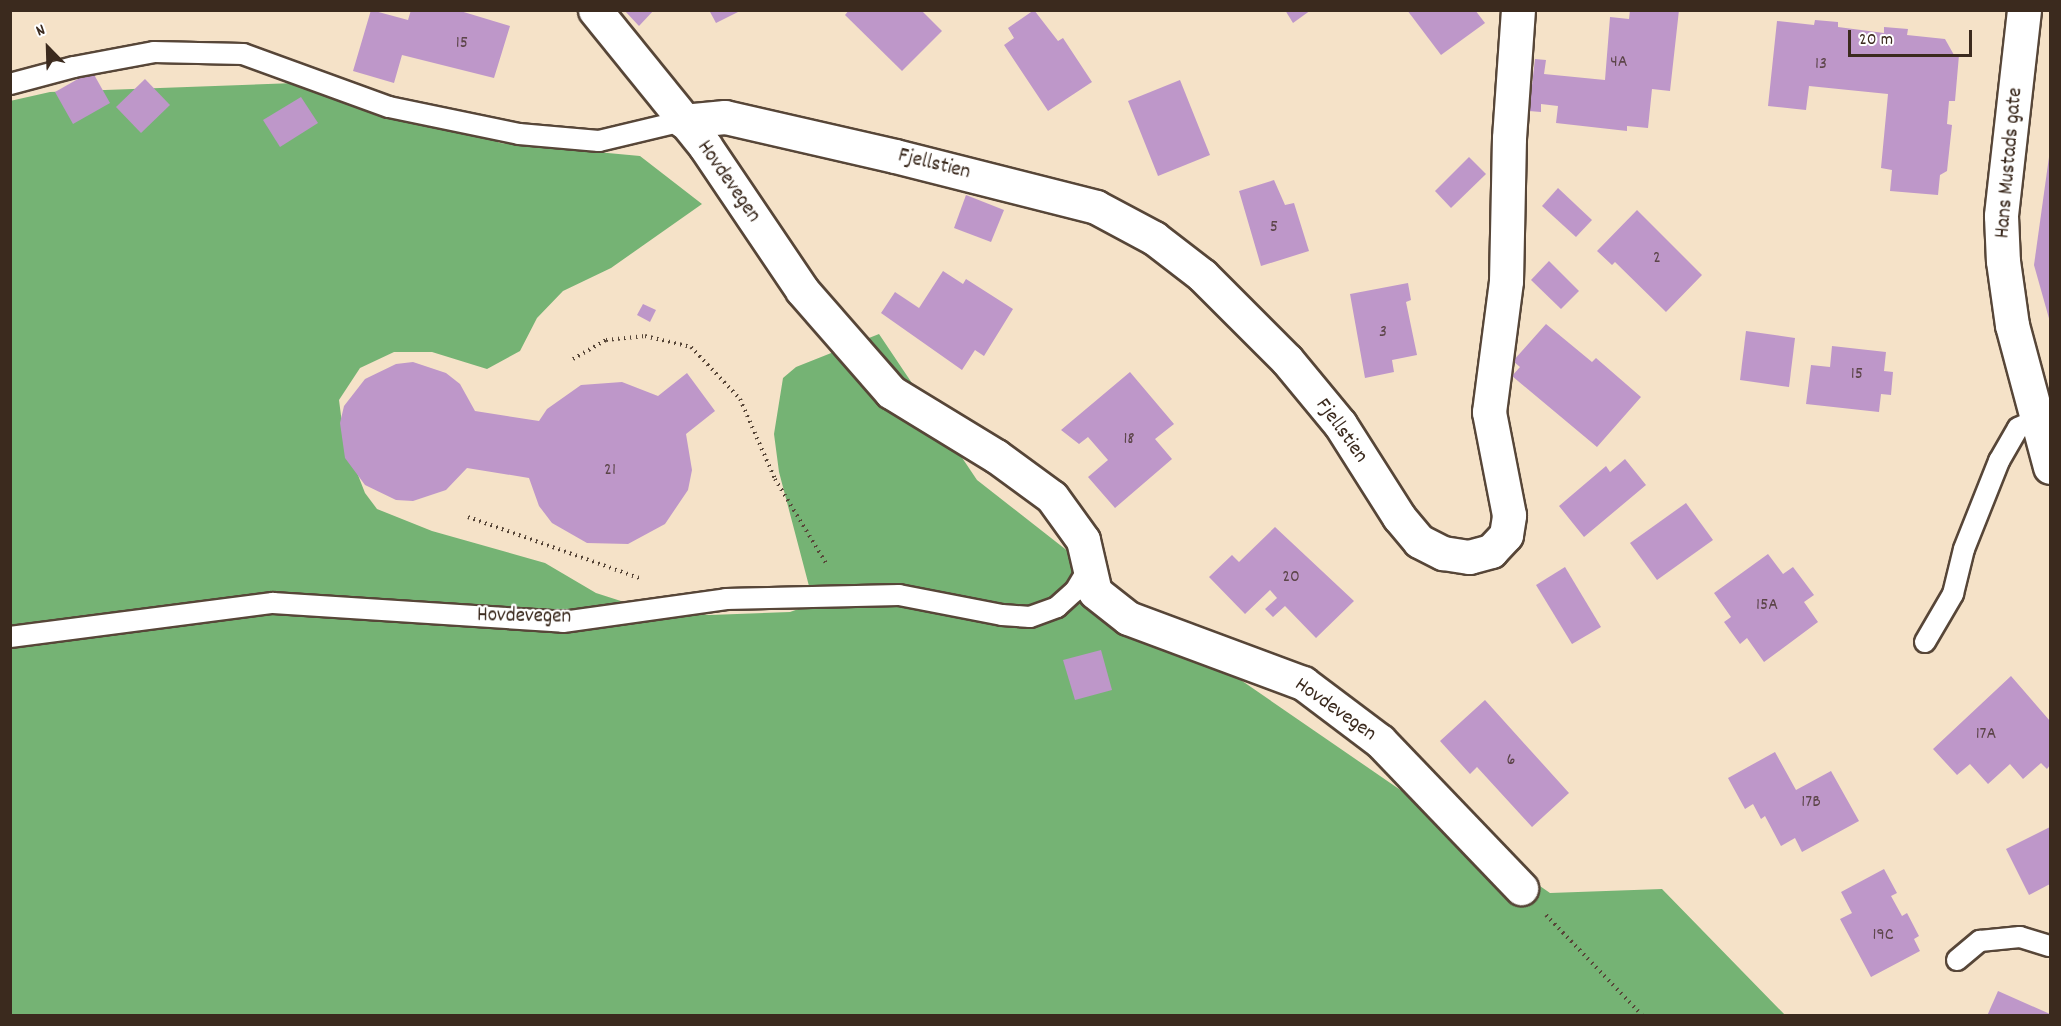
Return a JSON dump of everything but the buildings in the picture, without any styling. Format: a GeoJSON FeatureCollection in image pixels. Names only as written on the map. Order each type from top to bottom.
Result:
{"type":"FeatureCollection","features":[{"type":"Feature","properties":{"kind":"street","name":"Hovdevegen"},"geometry":{"type":"LineString","coordinates":[[595,10],[705,146],[802,290],[891,392],[996,456],[1052,497],[1083,540],[1095,592],[1128,618],[1303,683],[1380,741],[1521,888]]}},
{"type":"Feature","properties":{"kind":"street","name":"Fjellstien"},"geometry":{"type":"LineString","coordinates":[[683,121],[725,117],[896,156],[1096,207],[1154,238],[1202,275],[1287,360],[1340,424],[1399,517],[1419,541],[1443,553],[1469,557],[1491,551],[1506,535],[1509,515],[1489,412],[1506,281],[1509,138],[1518,10]]}},
{"type":"Feature","properties":{"kind":"street","name":"Hans Mustads gate"},"geometry":{"type":"LineString","coordinates":[[2024,10],[2001,216],[2012,324],[2050,467]]}},
{"type":"Feature","properties":{"kind":"lane"},"geometry":{"type":"LineString","coordinates":[[10,84],[74,67],[154,52],[233,53],[292,69],[389,107],[519,134],[599,141],[683,121]]}},
{"type":"Feature","properties":{"kind":"lane"},"geometry":{"type":"LineString","coordinates":[[1925,642],[1953,594],[1964,549],[1999,461],[2018,428],[2036,420]]}},
{"type":"Feature","properties":{"kind":"lane","name":"Hovdevegen"},"geometry":{"type":"LineString","coordinates":[[10,637],[273,603],[563,622],[726,599],[899,595],[1002,615],[1030,616],[1057,607],[1075,591],[1088,569]]}},
{"type":"Feature","properties":{"kind":"lane"},"geometry":{"type":"LineString","coordinates":[[1957,960],[1980,941],[2020,937],[2050,946]]}},
{"type":"Feature","properties":{"kind":"path"},"geometry":{"type":"LineString","coordinates":[[573,359],[606,340],[645,336],[691,347],[740,399],[795,516],[825,562],[853,595]]}},
{"type":"Feature","properties":{"kind":"path"},"geometry":{"type":"LineString","coordinates":[[468,517],[651,581]]}},
{"type":"Feature","properties":{"kind":"path"},"geometry":{"type":"LineString","coordinates":[[1521,888],[1643,1016]]}},
{"type":"Feature","properties":{"kind":"green space"},"geometry":{"type":"Polygon","coordinates":[[[295,83],[387,94],[500,143],[640,156],[702,204],[611,268],[563,291],[537,318],[520,351],[487,369],[432,352],[394,352],[360,368],[339,400],[344,439],[365,493],[377,509],[432,531],[545,563],[596,593],[652,611],[710,615],[790,612],[807,606],[809,586],[779,472],[774,434],[783,378],[796,367],[879,334],[977,480],[1171,632],[1550,893],[1662,889],[1785,1015],[11,1015],[10,101],[50,92],[295,83]]]}}]}
